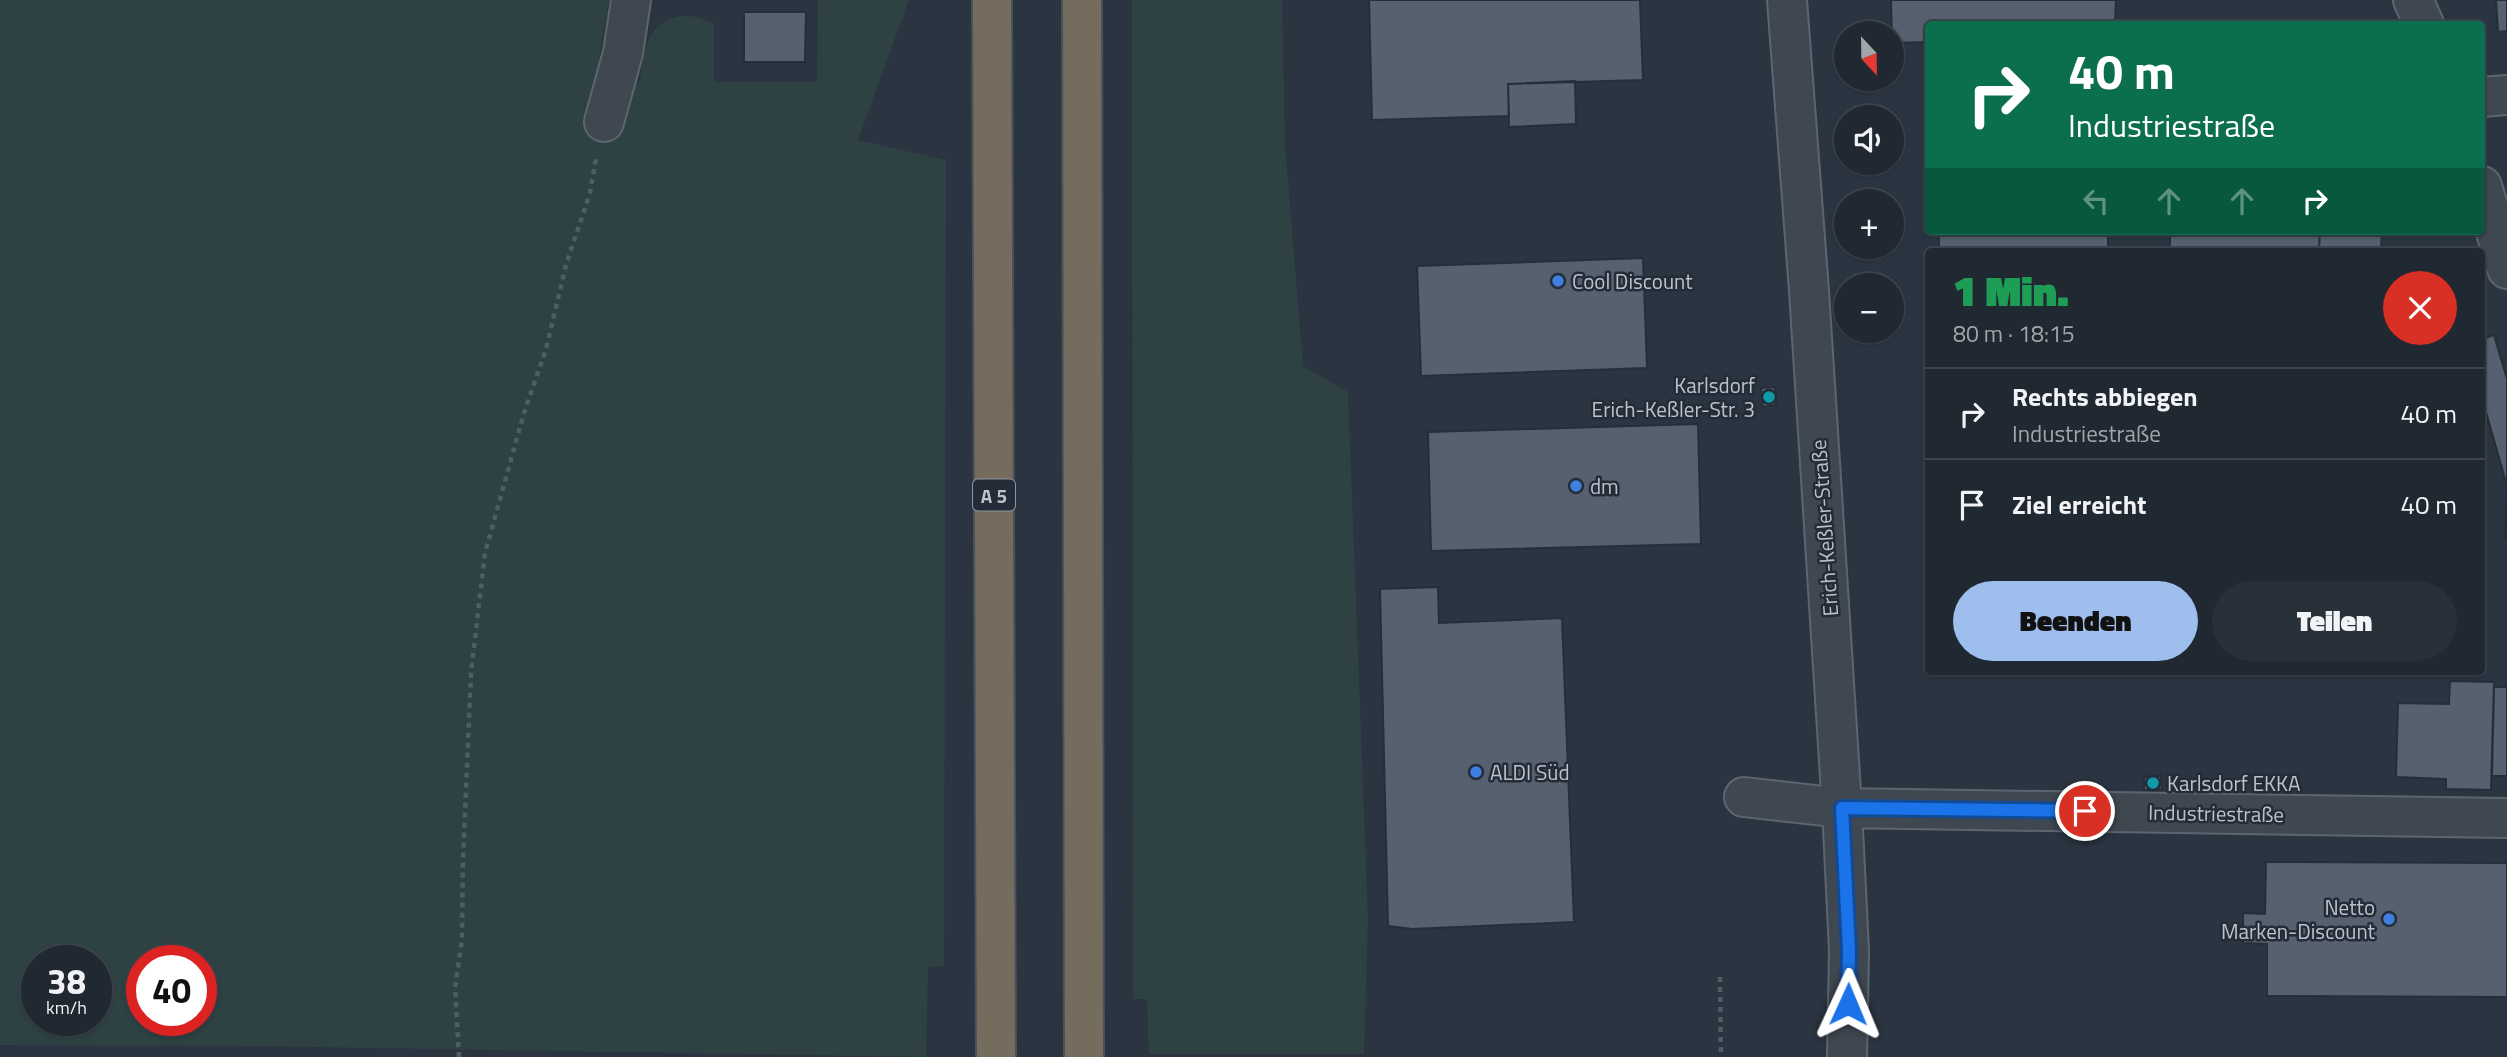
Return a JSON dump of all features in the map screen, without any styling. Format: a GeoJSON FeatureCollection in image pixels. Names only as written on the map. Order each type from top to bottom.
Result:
{"type":"FeatureCollection","features":[{"type":"Feature","properties":{"kind":"highway","name":"A 5"},"geometry":{"type":"LineString","coordinates":[[992,0],[996,1057]]}},
{"type":"Feature","properties":{"kind":"highway"},"geometry":{"type":"LineString","coordinates":[[1082,0],[1084,1057]]}},
{"type":"Feature","properties":{"kind":"street"},"geometry":{"type":"LineString","coordinates":[[604,122],[623,53],[631,0]]}},
{"type":"Feature","properties":{"kind":"street","name":"Erich-Keßler-Straße"},"geometry":{"type":"LineString","coordinates":[[1787,0],[1809,291],[1842,808],[1849,951],[1847,1057]]}},
{"type":"Feature","properties":{"kind":"street"},"geometry":{"type":"LineString","coordinates":[[2413,0],[2423,21]]}},
{"type":"Feature","properties":{"kind":"street"},"geometry":{"type":"LineString","coordinates":[[2485,97],[2507,94]]}},
{"type":"Feature","properties":{"kind":"street"},"geometry":{"type":"LineString","coordinates":[[2485,196],[2507,268]]}},
{"type":"Feature","properties":{"kind":"street"},"geometry":{"type":"LineString","coordinates":[[2485,285],[2507,284]]}},
{"type":"Feature","properties":{"kind":"street","name":"Industriestraße"},"geometry":{"type":"LineString","coordinates":[[1744,797],[1842,808],[2507,818]]}},
{"type":"Feature","properties":{"kind":"path"},"geometry":{"type":"LineString","coordinates":[[459,1057],[455,988],[462,939],[471,673],[485,553],[524,413],[546,349],[566,265],[590,192],[604,122]]}},
{"type":"Feature","properties":{"kind":"path"},"geometry":{"type":"LineString","coordinates":[[1720,977],[1721,1057]]}},
{"type":"Feature","properties":{"kind":"green space"},"geometry":{"type":"Polygon","coordinates":[[[0,0],[609,0],[599,59],[639,84],[647,43],[652,34],[666,21],[677,17],[696,17],[714,24],[714,82],[817,82],[818,0],[909,0],[858,140],[946,160],[944,966],[928,967],[926,1057],[248,1046],[0,1045],[0,0]]]}},
{"type":"Feature","properties":{"kind":"green space"},"geometry":{"type":"Polygon","coordinates":[[[1132,0],[1282,0],[1285,144],[1303,366],[1348,392],[1368,919],[1364,1054],[1149,1054],[1147,999],[1133,999],[1132,0]]]}},
{"type":"Feature","properties":{"kind":"building"},"geometry":{"type":"Polygon","coordinates":[[[1369,0],[1640,0],[1643,80],[1508,84],[1509,116],[1372,120],[1369,0]]]}},
{"type":"Feature","properties":{"kind":"building"},"geometry":{"type":"Polygon","coordinates":[[[1891,0],[2116,0],[2115,21],[1925,21],[1925,42],[1904,43],[1904,21],[1891,21],[1891,0]]]}},
{"type":"Feature","properties":{"kind":"building"},"geometry":{"type":"Polygon","coordinates":[[[2496,0],[2507,0],[2507,31],[2498,32],[2496,0]]]}},
{"type":"Feature","properties":{"kind":"building"},"geometry":{"type":"Polygon","coordinates":[[[744,12],[806,12],[805,62],[744,62],[744,12]]]}},
{"type":"Feature","properties":{"kind":"building"},"geometry":{"type":"Polygon","coordinates":[[[1575,81],[1576,124],[1509,127],[1508,84],[1575,81]]]}},
{"type":"Feature","properties":{"kind":"building"},"geometry":{"type":"Polygon","coordinates":[[[1939,235],[2108,235],[2108,248],[1939,248],[1939,235]]]}},
{"type":"Feature","properties":{"kind":"building"},"geometry":{"type":"Polygon","coordinates":[[[2170,235],[2320,235],[2319,248],[2170,248],[2170,235]]]}},
{"type":"Feature","properties":{"kind":"building"},"geometry":{"type":"Polygon","coordinates":[[[2320,235],[2382,235],[2381,248],[2319,248],[2320,235]]]}},
{"type":"Feature","properties":{"kind":"building"},"geometry":{"type":"Polygon","coordinates":[[[1643,258],[1647,368],[1421,376],[1417,266],[1643,258]]]}},
{"type":"Feature","properties":{"kind":"building"},"geometry":{"type":"Polygon","coordinates":[[[2494,335],[2507,379],[2507,486],[2485,409],[2485,338],[2494,335]]]}},
{"type":"Feature","properties":{"kind":"building","name":"Karlsdorf Erich-Keßler-Str. 3"},"geometry":{"type":"Polygon","coordinates":[[[1775,387],[1776,405],[1763,407],[1761,388],[1775,387]]]}},
{"type":"Feature","properties":{"kind":"building"},"geometry":{"type":"Polygon","coordinates":[[[1698,424],[1701,544],[1431,551],[1428,432],[1698,424]]]}},
{"type":"Feature","properties":{"kind":"building"},"geometry":{"type":"Polygon","coordinates":[[[2507,486],[2507,539],[2505,539],[2507,486]]]}},
{"type":"Feature","properties":{"kind":"building","name":"ALDI Süd"},"geometry":{"type":"Polygon","coordinates":[[[1438,587],[1439,623],[1562,618],[1574,922],[1412,929],[1388,926],[1380,589],[1438,587]]]}},
{"type":"Feature","properties":{"kind":"building"},"geometry":{"type":"Polygon","coordinates":[[[2450,681],[2494,682],[2491,790],[2446,789],[2446,779],[2396,777],[2398,703],[2449,704],[2450,681]]]}},
{"type":"Feature","properties":{"kind":"building"},"geometry":{"type":"Polygon","coordinates":[[[2494,687],[2507,687],[2507,776],[2492,776],[2494,687]]]}},
{"type":"Feature","properties":{"kind":"building","name":"Karlsdorf EKKA"},"geometry":{"type":"Polygon","coordinates":[[[2161,776],[2162,789],[2144,790],[2144,777],[2161,776]]]}},
{"type":"Feature","properties":{"kind":"building"},"geometry":{"type":"Polygon","coordinates":[[[2266,862],[2507,863],[2507,997],[2267,996],[2267,944],[2243,943],[2243,913],[2265,914],[2266,862]]]}},
{"type":"Feature","properties":{"kind":"place","name":"Cool Discount"},"geometry":{"type":"Point","coordinates":[1558,281]}},
{"type":"Feature","properties":{"kind":"place","name":"Karlsdorf Erich-Keßler-Str. 3"},"geometry":{"type":"Point","coordinates":[1769,397]}},
{"type":"Feature","properties":{"kind":"place","name":"dm"},"geometry":{"type":"Point","coordinates":[1576,486]}},
{"type":"Feature","properties":{"kind":"place","name":"ALDI Süd"},"geometry":{"type":"Point","coordinates":[1476,772]}},
{"type":"Feature","properties":{"kind":"place","name":"Karlsdorf EKKA"},"geometry":{"type":"Point","coordinates":[2153,783]}},
{"type":"Feature","properties":{"kind":"place","name":"Netto Marken-Discount"},"geometry":{"type":"Point","coordinates":[2389,919]}},
{"type":"Feature","properties":{"kind":"route"},"geometry":{"type":"LineString","coordinates":[[1848,1004],[1849,951],[1842,808],[2085,811]]}}]}
